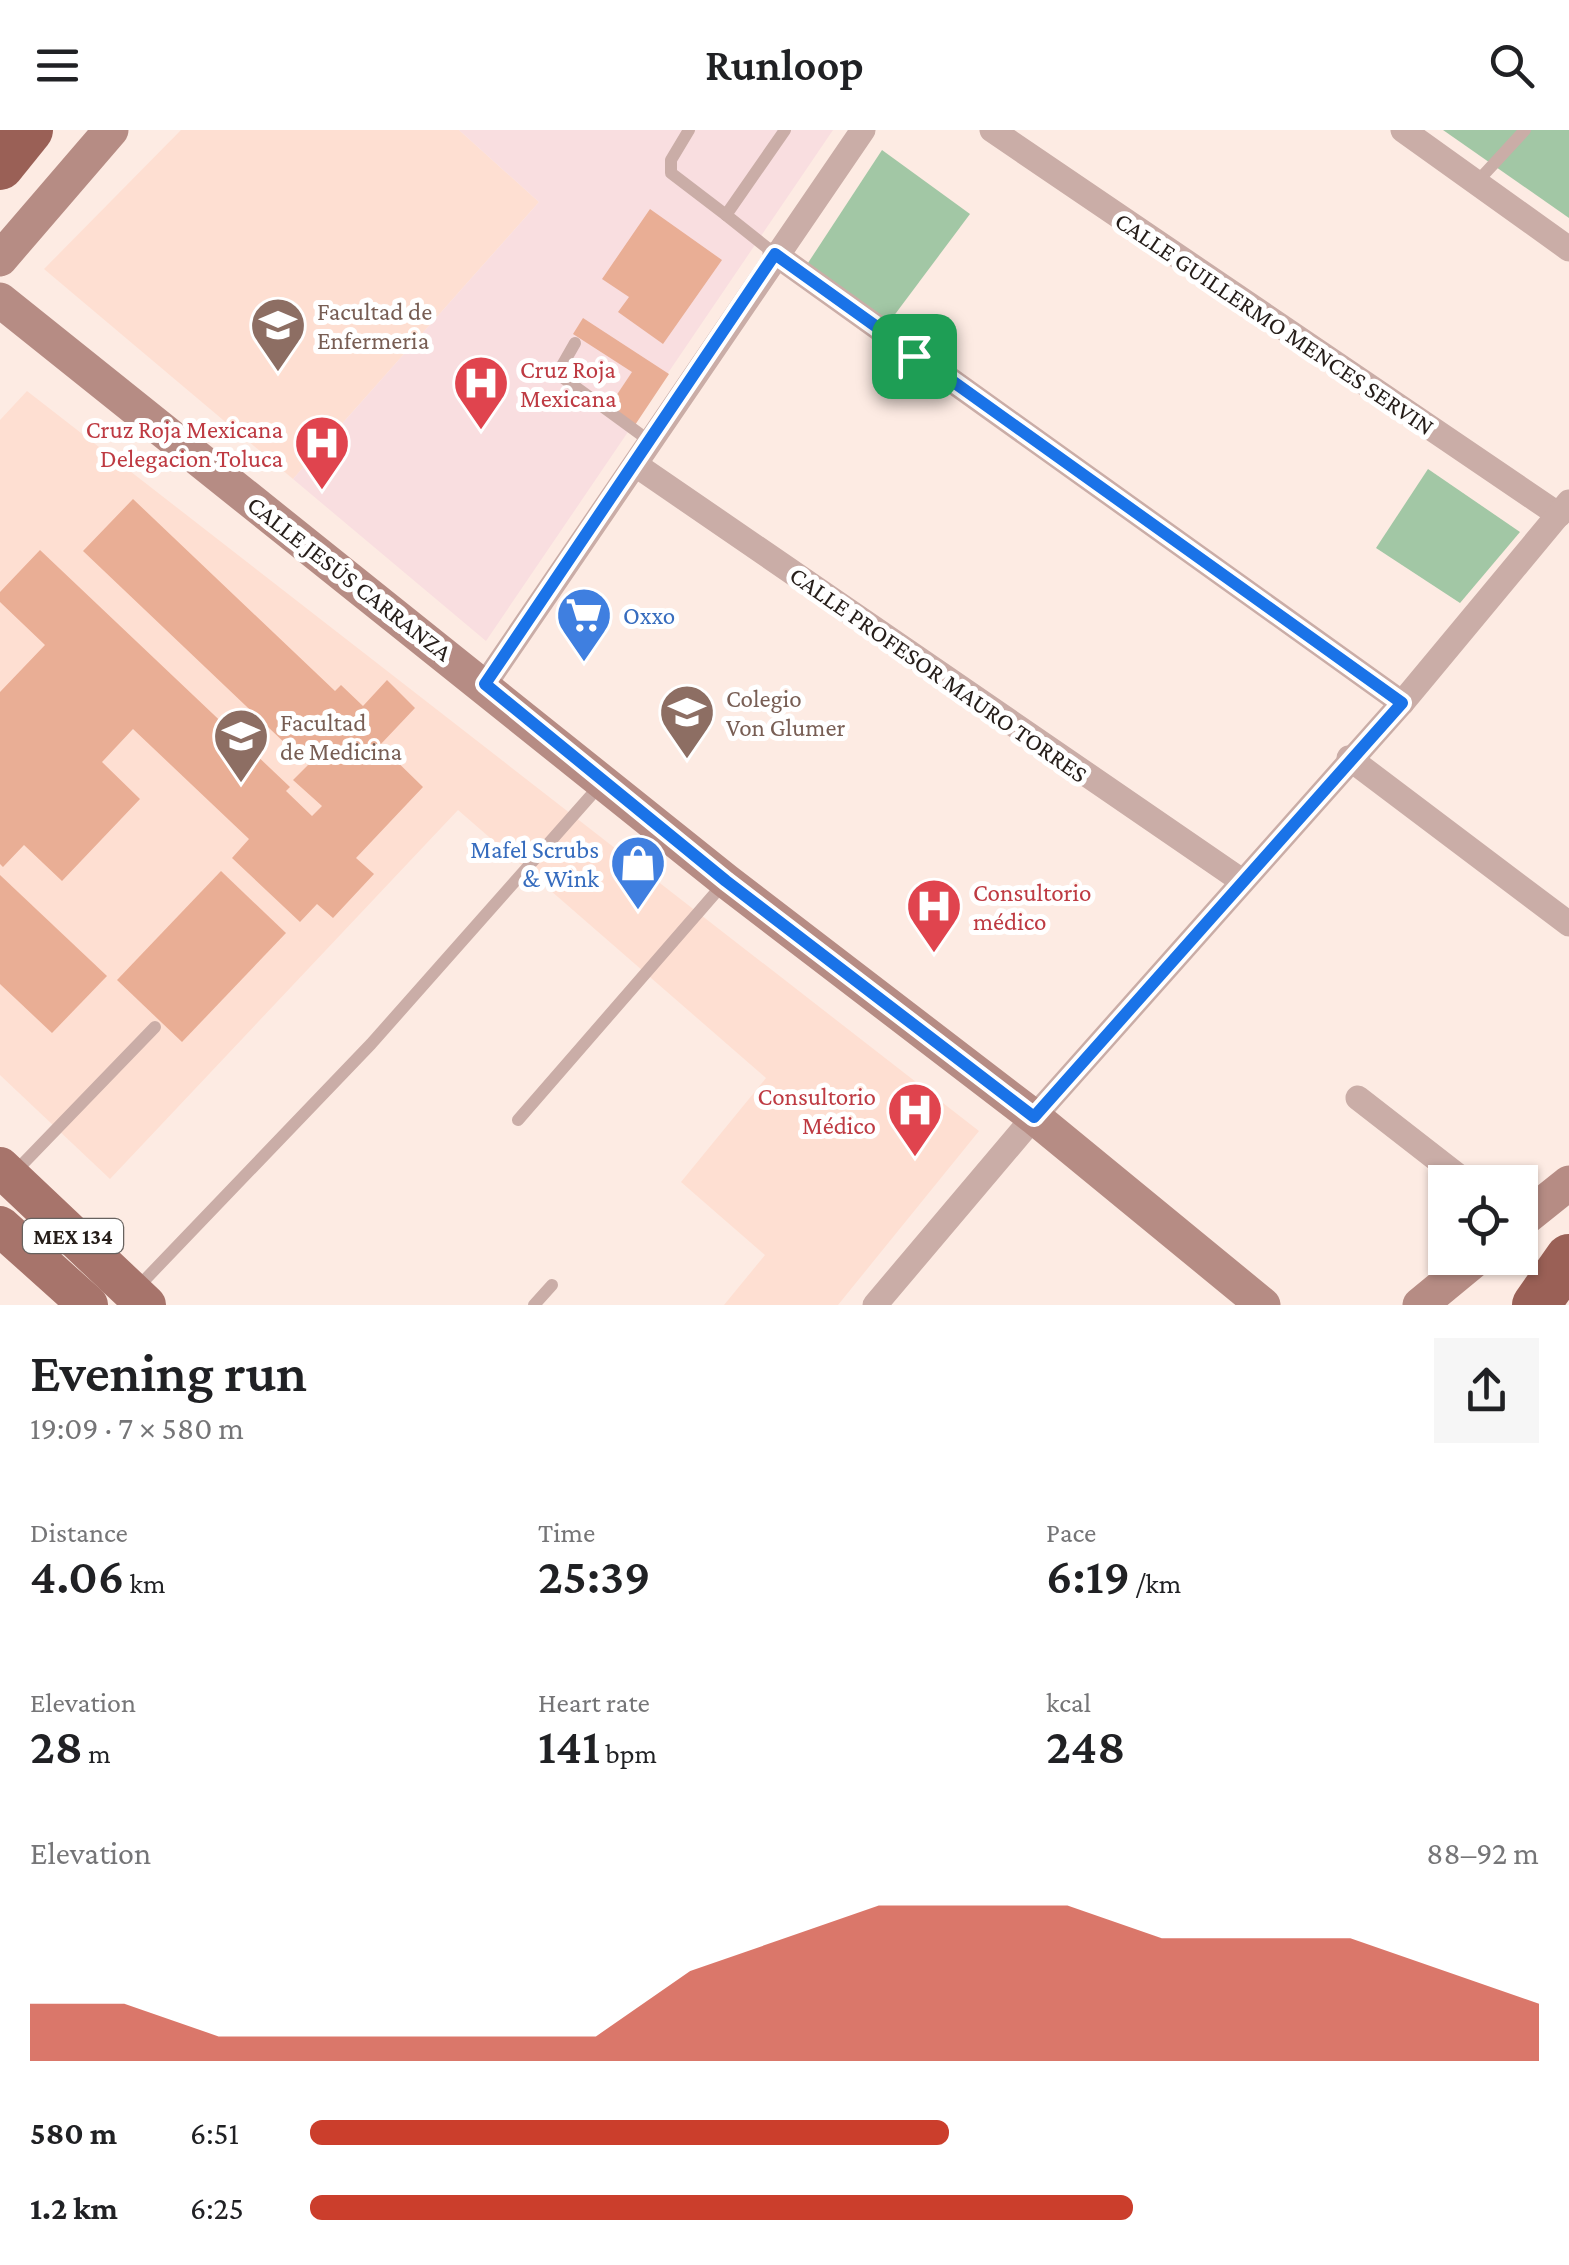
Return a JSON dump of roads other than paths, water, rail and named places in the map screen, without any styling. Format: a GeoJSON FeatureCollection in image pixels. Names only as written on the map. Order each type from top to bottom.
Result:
{"type":"FeatureCollection","features":[{"type":"Feature","properties":{"kind":"highway"},"geometry":{"type":"LineString","coordinates":[[0,166],[29,130]]}},
{"type":"Feature","properties":{"kind":"highway"},"geometry":{"type":"LineString","coordinates":[[1536,1305],[1569,1258]]}},
{"type":"Feature","properties":{"kind":"main road"},"geometry":{"type":"LineString","coordinates":[[6,242],[111,130]]}},
{"type":"Feature","properties":{"kind":"main road","name":"CALLE JESÚS CARRANZA"},"geometry":{"type":"LineString","coordinates":[[0,300],[485,684],[726,881],[1034,1117],[1263,1305]]}},
{"type":"Feature","properties":{"kind":"main road","name":"MEX 134"},"geometry":{"type":"LineString","coordinates":[[5,1172],[139,1299]]}},
{"type":"Feature","properties":{"kind":"main road"},"geometry":{"type":"LineString","coordinates":[[1538,1208],[1569,1183]]}},
{"type":"Feature","properties":{"kind":"main road","name":"MEX 134"},"geometry":{"type":"LineString","coordinates":[[0,1226],[88,1305]]}},
{"type":"Feature","properties":{"kind":"main road"},"geometry":{"type":"LineString","coordinates":[[1420,1305],[1456,1275]]}},
{"type":"Feature","properties":{"kind":"street"},"geometry":{"type":"LineString","coordinates":[[485,684],[863,130]]}},
{"type":"Feature","properties":{"kind":"street","name":"CALLE GUILLERMO MENCES SERVIN"},"geometry":{"type":"LineString","coordinates":[[992,130],[1564,509]]}},
{"type":"Feature","properties":{"kind":"street"},"geometry":{"type":"LineString","coordinates":[[1403,130],[1569,248]]}},
{"type":"Feature","properties":{"kind":"street"},"geometry":{"type":"LineString","coordinates":[[775,254],[1402,703]]}},
{"type":"Feature","properties":{"kind":"street","name":"CALLE PROFESOR MAURO TORRES"},"geometry":{"type":"LineString","coordinates":[[636,465],[1242,882]]}},
{"type":"Feature","properties":{"kind":"street"},"geometry":{"type":"LineString","coordinates":[[875,1305],[1034,1117],[1349,758],[1402,703],[1564,509]]}},
{"type":"Feature","properties":{"kind":"street"},"geometry":{"type":"LineString","coordinates":[[1349,758],[1569,924]]}},
{"type":"Feature","properties":{"kind":"street"},"geometry":{"type":"LineString","coordinates":[[1358,1098],[1444,1165]]}},
{"type":"Feature","properties":{"kind":"lane"},"geometry":{"type":"LineString","coordinates":[[690,130],[671,160],[672,173],[775,254]]}},
{"type":"Feature","properties":{"kind":"lane"},"geometry":{"type":"LineString","coordinates":[[726,215],[785,130]]}},
{"type":"Feature","properties":{"kind":"lane"},"geometry":{"type":"LineString","coordinates":[[1476,182],[1525,130]]}},
{"type":"Feature","properties":{"kind":"lane"},"geometry":{"type":"LineString","coordinates":[[575,343],[562,363],[562,377],[651,442]]}},
{"type":"Feature","properties":{"kind":"lane"},"geometry":{"type":"LineString","coordinates":[[139,1299],[604,782]]}},
{"type":"Feature","properties":{"kind":"lane"},"geometry":{"type":"LineString","coordinates":[[518,1120],[726,881]]}},
{"type":"Feature","properties":{"kind":"lane"},"geometry":{"type":"LineString","coordinates":[[5,1172],[155,1027]]}},
{"type":"Feature","properties":{"kind":"lane"},"geometry":{"type":"LineString","coordinates":[[534,1305],[552,1286]]}},
{"type":"Feature","properties":{"kind":"place","name":"Facultad de Enfermeria"},"geometry":{"type":"Point","coordinates":[278,374]}},
{"type":"Feature","properties":{"kind":"place","name":"Cruz Roja Mexicana"},"geometry":{"type":"Point","coordinates":[481,432]}},
{"type":"Feature","properties":{"kind":"place","name":"Cruz Roja Mexicana Delegacion Toluca"},"geometry":{"type":"Point","coordinates":[322,492]}},
{"type":"Feature","properties":{"kind":"place","name":"Oxxo"},"geometry":{"type":"Point","coordinates":[584,664]}},
{"type":"Feature","properties":{"kind":"place","name":"Colegio Von Glumer"},"geometry":{"type":"Point","coordinates":[687,761]}},
{"type":"Feature","properties":{"kind":"place","name":"Facultad de Medicina"},"geometry":{"type":"Point","coordinates":[241,785]}},
{"type":"Feature","properties":{"kind":"place","name":"Mafel Scrubs & Wink"},"geometry":{"type":"Point","coordinates":[638,912]}},
{"type":"Feature","properties":{"kind":"place","name":"Consultorio médico"},"geometry":{"type":"Point","coordinates":[934,955]}},
{"type":"Feature","properties":{"kind":"place","name":"Consultorio Médico"},"geometry":{"type":"Point","coordinates":[915,1159]}}]}
